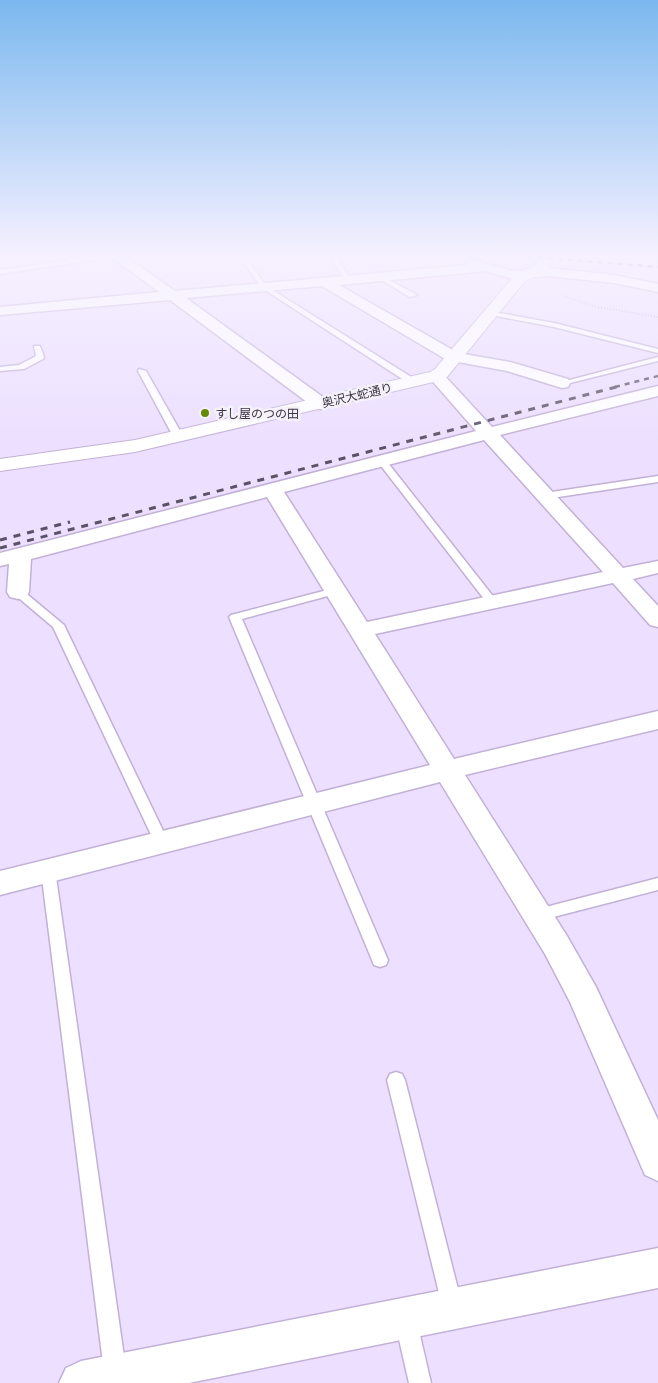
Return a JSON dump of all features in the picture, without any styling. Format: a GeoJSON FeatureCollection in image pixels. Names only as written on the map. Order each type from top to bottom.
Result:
{"type":"FeatureCollection","features":[{"type":"Feature","properties":{"kind":"street"},"geometry":{"type":"LineString","coordinates":[[204,319],[321,404]]}},
{"type":"Feature","properties":{"kind":"street"},"geometry":{"type":"LineString","coordinates":[[387,319],[454,358],[510,367],[562,383]]}},
{"type":"Feature","properties":{"kind":"street"},"geometry":{"type":"LineString","coordinates":[[486,319],[454,358],[436,376],[658,620]]}},
{"type":"Feature","properties":{"kind":"street","name":"奥沢大蛇通り"},"geometry":{"type":"LineString","coordinates":[[0,464],[79,455],[135,446],[436,376]]}},
{"type":"Feature","properties":{"kind":"street"},"geometry":{"type":"LineString","coordinates":[[18,592],[10,558],[381,460],[658,391]]}},
{"type":"Feature","properties":{"kind":"street"},"geometry":{"type":"LineString","coordinates":[[272,489],[538,915],[584,997],[658,1162]]}},
{"type":"Feature","properties":{"kind":"street"},"geometry":{"type":"LineString","coordinates":[[361,630],[658,567]]}},
{"type":"Feature","properties":{"kind":"street"},"geometry":{"type":"LineString","coordinates":[[0,883],[447,770],[658,720]]}},
{"type":"Feature","properties":{"kind":"street"},"geometry":{"type":"LineString","coordinates":[[98,1379],[658,1268]]}},
{"type":"Feature","properties":{"kind":"lane"},"geometry":{"type":"LineString","coordinates":[[313,319],[413,382]]}},
{"type":"Feature","properties":{"kind":"lane"},"geometry":{"type":"LineString","coordinates":[[520,319],[658,351]]}},
{"type":"Feature","properties":{"kind":"lane"},"geometry":{"type":"LineString","coordinates":[[0,369],[21,367],[40,357],[37,348]]}},
{"type":"Feature","properties":{"kind":"lane"},"geometry":{"type":"LineString","coordinates":[[562,383],[658,359]]}},
{"type":"Feature","properties":{"kind":"lane"},"geometry":{"type":"LineString","coordinates":[[574,369],[593,375]]}},
{"type":"Feature","properties":{"kind":"lane"},"geometry":{"type":"LineString","coordinates":[[142,371],[178,436]]}},
{"type":"Feature","properties":{"kind":"lane"},"geometry":{"type":"LineString","coordinates":[[381,460],[492,602]]}},
{"type":"Feature","properties":{"kind":"lane"},"geometry":{"type":"LineString","coordinates":[[545,496],[658,479]]}},
{"type":"Feature","properties":{"kind":"lane"},"geometry":{"type":"LineString","coordinates":[[335,591],[235,617],[380,960]]}},
{"type":"Feature","properties":{"kind":"lane"},"geometry":{"type":"LineString","coordinates":[[18,592],[58,625],[162,843]]}},
{"type":"Feature","properties":{"kind":"lane"},"geometry":{"type":"LineString","coordinates":[[48,870],[98,1379]]}},
{"type":"Feature","properties":{"kind":"lane"},"geometry":{"type":"LineString","coordinates":[[538,915],[658,884]]}},
{"type":"Feature","properties":{"kind":"lane"},"geometry":{"type":"LineString","coordinates":[[396,1080],[453,1308]]}},
{"type":"Feature","properties":{"kind":"lane"},"geometry":{"type":"LineString","coordinates":[[405,1319],[420,1383]]}},
{"type":"Feature","properties":{"kind":"railway"},"geometry":{"type":"LineString","coordinates":[[615,387],[658,376]]}},
{"type":"Feature","properties":{"kind":"railway"},"geometry":{"type":"LineString","coordinates":[[0,548],[620,386]]}},
{"type":"Feature","properties":{"kind":"railway"},"geometry":{"type":"LineString","coordinates":[[0,540],[70,522]]}},
{"type":"Feature","properties":{"kind":"place","name":"すし屋のつの田"},"geometry":{"type":"Point","coordinates":[205,413]}}]}
